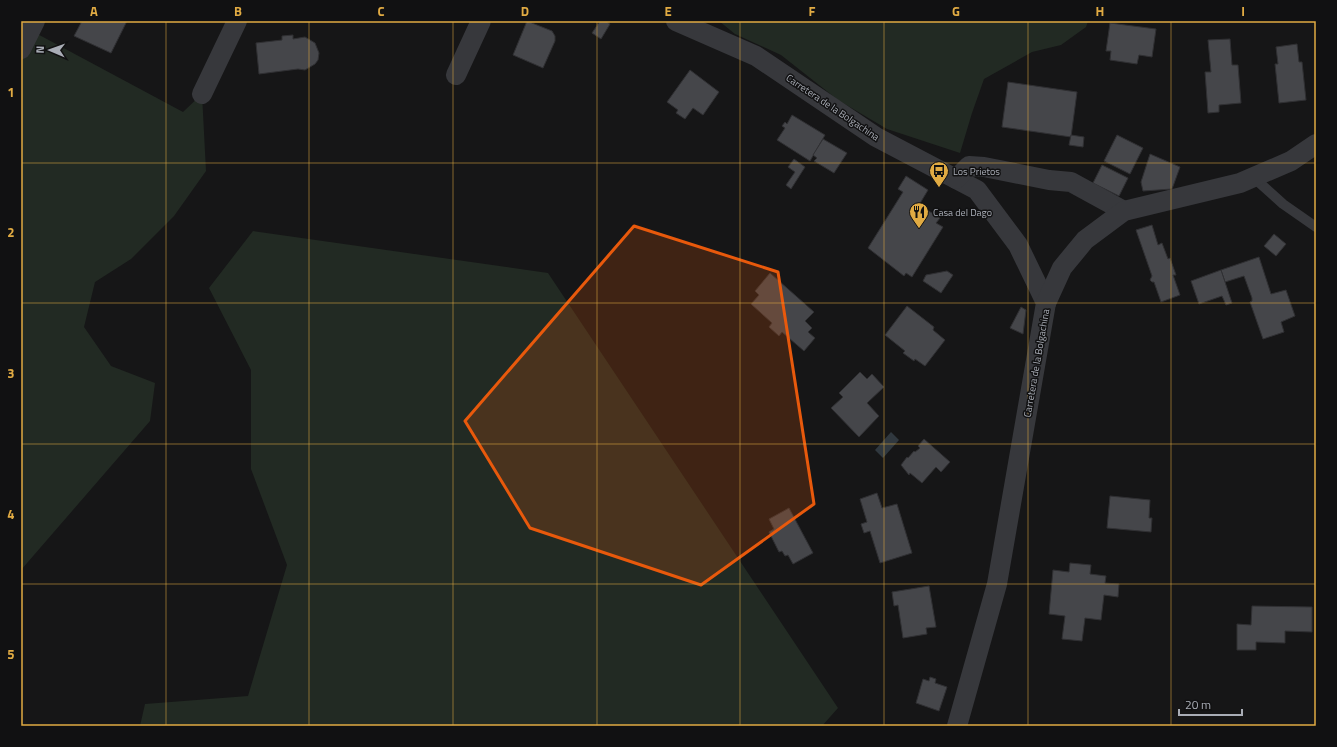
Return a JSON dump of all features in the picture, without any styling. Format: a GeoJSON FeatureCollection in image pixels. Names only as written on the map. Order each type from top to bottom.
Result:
{"type":"FeatureCollection","features":[{"type":"Feature","properties":{"kind":"street"},"geometry":{"type":"LineString","coordinates":[[21,48],[35,21]]}},
{"type":"Feature","properties":{"kind":"street"},"geometry":{"type":"LineString","coordinates":[[202,94],[238,21]]}},
{"type":"Feature","properties":{"kind":"street"},"geometry":{"type":"LineString","coordinates":[[456,75],[481,21]]}},
{"type":"Feature","properties":{"kind":"street","name":"Carretera de la Bolgachina"},"geometry":{"type":"LineString","coordinates":[[676,21],[756,56],[876,137],[977,190],[1018,245],[1046,304],[997,584],[957,726]]}},
{"type":"Feature","properties":{"kind":"street"},"geometry":{"type":"LineString","coordinates":[[1046,304],[1062,268],[1085,240],[1124,211],[1240,183],[1291,161],[1316,144]]}},
{"type":"Feature","properties":{"kind":"street"},"geometry":{"type":"LineString","coordinates":[[956,179],[969,166],[984,167],[1049,180],[1071,182],[1124,211]]}},
{"type":"Feature","properties":{"kind":"lane"},"geometry":{"type":"LineString","coordinates":[[1253,177],[1283,204],[1316,227]]}},
{"type":"Feature","properties":{"kind":"highlighted area"},"geometry":{"type":"Polygon","coordinates":[[[634,226],[778,272],[814,504],[701,585],[530,528],[465,421],[634,226]]]}},
{"type":"Feature","properties":{"kind":"shaded area"},"geometry":{"type":"Polygon","coordinates":[[[719,21],[1088,21],[1086,27],[1061,45],[1032,52],[984,79],[960,153],[887,129],[838,100],[781,55],[735,34],[719,21]]]}},
{"type":"Feature","properties":{"kind":"shaded area"},"geometry":{"type":"Polygon","coordinates":[[[30,30],[183,112],[202,94],[206,171],[174,216],[131,259],[95,282],[84,327],[111,366],[155,383],[150,421],[21,570],[21,49],[30,30]]]}},
{"type":"Feature","properties":{"kind":"shaded area"},"geometry":{"type":"Polygon","coordinates":[[[253,231],[548,273],[838,708],[822,726],[140,726],[145,704],[248,696],[287,565],[251,469],[251,370],[209,288],[253,231]]]}},
{"type":"Feature","properties":{"kind":"shaded area"},"geometry":{"type":"Polygon","coordinates":[[[891,432],[899,440],[883,458],[875,450],[891,432]]]}},
{"type":"Feature","properties":{"kind":"building"},"geometry":{"type":"Polygon","coordinates":[[[82,21],[127,21],[111,53],[74,36],[82,21]]]}},
{"type":"Feature","properties":{"kind":"building"},"geometry":{"type":"Polygon","coordinates":[[[527,21],[552,31],[555,36],[555,41],[543,68],[513,55],[527,21]]]}},
{"type":"Feature","properties":{"kind":"building"},"geometry":{"type":"Polygon","coordinates":[[[600,21],[606,21],[610,24],[601,39],[592,33],[600,21]]]}},
{"type":"Feature","properties":{"kind":"building"},"geometry":{"type":"Polygon","coordinates":[[[1110,23],[1156,29],[1152,57],[1139,55],[1137,64],[1110,60],[1111,51],[1106,51],[1110,23]]]}},
{"type":"Feature","properties":{"kind":"building"},"geometry":{"type":"Polygon","coordinates":[[[293,35],[293,39],[305,37],[315,43],[319,53],[318,60],[315,64],[305,70],[298,69],[259,74],[256,43],[282,40],[282,36],[293,35]]]}},
{"type":"Feature","properties":{"kind":"building"},"geometry":{"type":"Polygon","coordinates":[[[1230,39],[1232,65],[1238,65],[1241,103],[1219,105],[1219,112],[1208,113],[1205,72],[1211,72],[1208,40],[1230,39]]]}},
{"type":"Feature","properties":{"kind":"building"},"geometry":{"type":"Polygon","coordinates":[[[1297,44],[1299,62],[1302,62],[1306,100],[1279,103],[1275,64],[1278,64],[1276,47],[1297,44]]]}},
{"type":"Feature","properties":{"kind":"building"},"geometry":{"type":"Polygon","coordinates":[[[690,70],[719,92],[703,115],[693,108],[685,119],[676,113],[678,110],[667,102],[690,70]]]}},
{"type":"Feature","properties":{"kind":"building"},"geometry":{"type":"Polygon","coordinates":[[[1008,82],[1077,92],[1071,137],[1002,127],[1008,82]]]}},
{"type":"Feature","properties":{"kind":"building"},"geometry":{"type":"Polygon","coordinates":[[[792,115],[825,135],[810,161],[777,140],[785,128],[782,126],[785,122],[787,124],[792,115]]]}},
{"type":"Feature","properties":{"kind":"building"},"geometry":{"type":"Polygon","coordinates":[[[1071,135],[1084,137],[1083,147],[1069,145],[1071,135]]]}},
{"type":"Feature","properties":{"kind":"building"},"geometry":{"type":"Polygon","coordinates":[[[1117,135],[1143,148],[1130,174],[1104,161],[1117,135]]]}},
{"type":"Feature","properties":{"kind":"building"},"geometry":{"type":"Polygon","coordinates":[[[823,139],[847,153],[834,173],[814,161],[817,158],[813,155],[823,139]]]}},
{"type":"Feature","properties":{"kind":"building"},"geometry":{"type":"Polygon","coordinates":[[[1150,154],[1180,167],[1172,189],[1143,191],[1141,182],[1150,154]]]}},
{"type":"Feature","properties":{"kind":"building"},"geometry":{"type":"Polygon","coordinates":[[[794,159],[805,167],[791,189],[786,185],[795,172],[788,167],[794,159]]]}},
{"type":"Feature","properties":{"kind":"building"},"geometry":{"type":"Polygon","coordinates":[[[1102,165],[1128,178],[1119,196],[1093,183],[1102,165]]]}},
{"type":"Feature","properties":{"kind":"building"},"geometry":{"type":"Polygon","coordinates":[[[906,176],[928,190],[919,205],[940,218],[936,223],[943,227],[912,277],[906,273],[904,276],[868,248],[903,192],[898,189],[906,176]]]}},
{"type":"Feature","properties":{"kind":"building"},"geometry":{"type":"Polygon","coordinates":[[[1152,225],[1158,245],[1162,243],[1168,259],[1170,258],[1176,275],[1173,275],[1180,295],[1161,302],[1154,282],[1150,280],[1152,276],[1136,230],[1152,225]]]}},
{"type":"Feature","properties":{"kind":"building"},"geometry":{"type":"Polygon","coordinates":[[[1274,234],[1286,244],[1276,256],[1264,246],[1274,234]]]}},
{"type":"Feature","properties":{"kind":"building"},"geometry":{"type":"Polygon","coordinates":[[[1259,257],[1271,294],[1286,290],[1295,316],[1281,322],[1284,332],[1263,339],[1250,302],[1252,301],[1252,298],[1244,276],[1225,282],[1221,270],[1259,257]]]}},
{"type":"Feature","properties":{"kind":"building"},"geometry":{"type":"Polygon","coordinates":[[[1221,270],[1232,303],[1226,305],[1222,296],[1199,304],[1191,281],[1221,270]]]}},
{"type":"Feature","properties":{"kind":"building"},"geometry":{"type":"Polygon","coordinates":[[[947,271],[953,275],[941,293],[923,281],[926,275],[947,271]]]}},
{"type":"Feature","properties":{"kind":"building"},"geometry":{"type":"Polygon","coordinates":[[[770,273],[814,312],[805,321],[812,328],[808,332],[815,338],[804,351],[782,332],[779,336],[769,327],[772,323],[751,304],[759,295],[755,291],[770,273]]]}},
{"type":"Feature","properties":{"kind":"building"},"geometry":{"type":"Polygon","coordinates":[[[907,306],[934,327],[933,330],[945,340],[925,366],[915,359],[914,361],[903,353],[905,351],[885,335],[907,306]]]}},
{"type":"Feature","properties":{"kind":"building"},"geometry":{"type":"Polygon","coordinates":[[[1021,307],[1026,310],[1023,334],[1010,328],[1021,307]]]}},
{"type":"Feature","properties":{"kind":"building"},"geometry":{"type":"Polygon","coordinates":[[[860,372],[867,379],[872,374],[884,387],[867,403],[879,416],[859,437],[831,408],[843,397],[839,393],[860,372]]]}},
{"type":"Feature","properties":{"kind":"building"},"geometry":{"type":"Polygon","coordinates":[[[924,439],[950,462],[941,472],[936,467],[922,483],[910,473],[909,475],[901,465],[907,457],[908,458],[914,451],[915,452],[920,448],[918,446],[924,439]]]}},
{"type":"Feature","properties":{"kind":"building"},"geometry":{"type":"Polygon","coordinates":[[[877,493],[882,508],[897,504],[912,553],[880,563],[870,531],[864,533],[861,524],[867,522],[860,499],[877,493]]]}},
{"type":"Feature","properties":{"kind":"building"},"geometry":{"type":"Polygon","coordinates":[[[1110,496],[1150,500],[1149,518],[1152,518],[1151,532],[1107,528],[1110,496]]]}},
{"type":"Feature","properties":{"kind":"building"},"geometry":{"type":"Polygon","coordinates":[[[789,508],[813,553],[793,564],[788,555],[785,556],[782,551],[779,552],[769,532],[774,529],[769,519],[789,508]]]}},
{"type":"Feature","properties":{"kind":"building"},"geometry":{"type":"Polygon","coordinates":[[[1070,563],[1091,565],[1090,574],[1106,576],[1105,583],[1119,584],[1118,597],[1104,595],[1101,620],[1085,618],[1082,641],[1062,639],[1065,616],[1049,614],[1053,570],[1069,572],[1070,563]]]}},
{"type":"Feature","properties":{"kind":"building"},"geometry":{"type":"Polygon","coordinates":[[[929,586],[936,627],[926,628],[927,634],[903,638],[898,605],[894,606],[892,592],[929,586]]]}},
{"type":"Feature","properties":{"kind":"building"},"geometry":{"type":"Polygon","coordinates":[[[1252,606],[1312,607],[1312,632],[1285,631],[1285,643],[1256,642],[1256,650],[1237,650],[1237,624],[1251,625],[1252,606]]]}},
{"type":"Feature","properties":{"kind":"building"},"geometry":{"type":"Polygon","coordinates":[[[930,677],[936,679],[935,683],[947,687],[939,711],[916,703],[923,679],[929,681],[930,677]]]}},
{"type":"Feature","properties":{"kind":"place","name":"Los Prietos"},"geometry":{"type":"Point","coordinates":[939,188]}},
{"type":"Feature","properties":{"kind":"place","name":"Casa del Dago"},"geometry":{"type":"Point","coordinates":[919,229]}}]}
